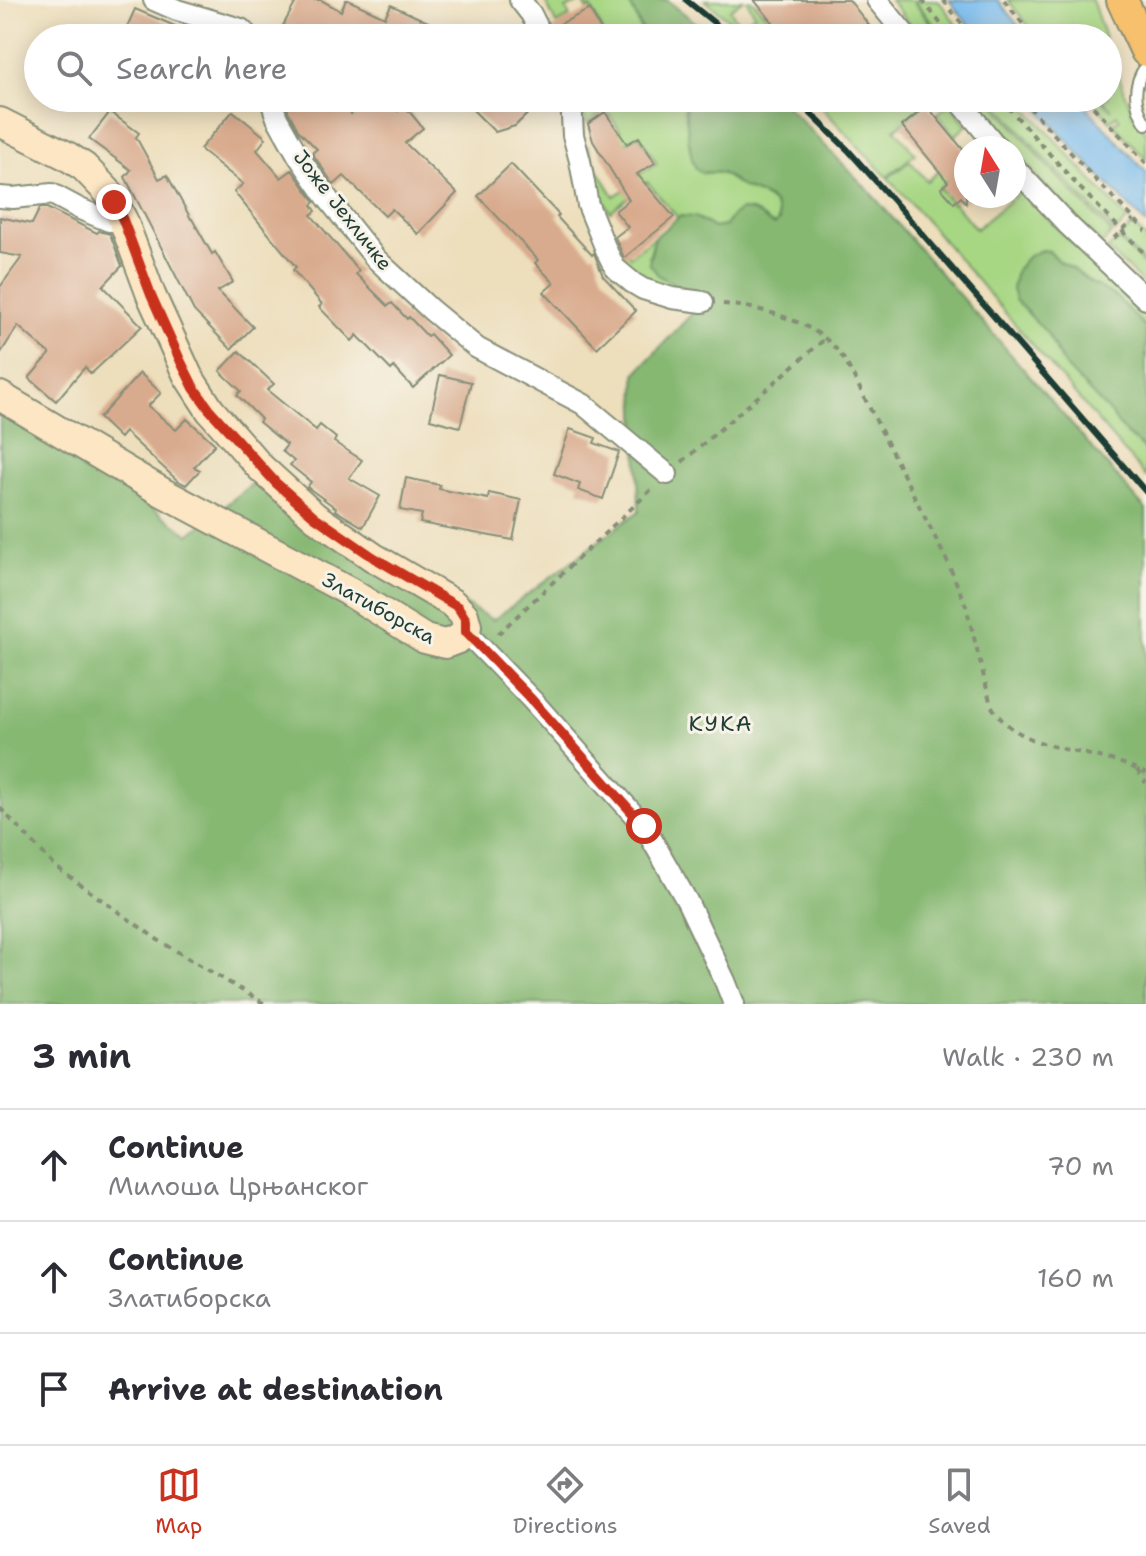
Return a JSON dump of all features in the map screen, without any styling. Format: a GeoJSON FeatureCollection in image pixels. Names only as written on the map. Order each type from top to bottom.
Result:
{"type":"FeatureCollection","features":[{"type":"Feature","properties":{"kind":"main road"},"geometry":{"type":"LineString","coordinates":[[1122,0],[1146,51]]}},
{"type":"Feature","properties":{"kind":"street"},"geometry":{"type":"LineString","coordinates":[[154,0],[224,24]]}},
{"type":"Feature","properties":{"kind":"street"},"geometry":{"type":"LineString","coordinates":[[520,0],[536,24]]}},
{"type":"Feature","properties":{"kind":"street"},"geometry":{"type":"LineString","coordinates":[[877,0],[897,24]]}},
{"type":"Feature","properties":{"kind":"street","name":"Јоже Јехличке"},"geometry":{"type":"LineString","coordinates":[[275,112],[299,157],[328,199],[376,259],[431,310],[477,348],[583,404],[667,474]]}},
{"type":"Feature","properties":{"kind":"street"},"geometry":{"type":"LineString","coordinates":[[572,112],[573,135],[585,194],[610,260],[621,274],[643,289],[672,298],[703,302]]}},
{"type":"Feature","properties":{"kind":"street"},"geometry":{"type":"LineString","coordinates":[[968,112],[988,136]]}},
{"type":"Feature","properties":{"kind":"street","name":"Златиборска"},"geometry":{"type":"LineString","coordinates":[[0,122],[84,167],[108,192],[123,220],[151,295],[194,388],[276,483],[315,517],[373,557],[452,603],[464,615],[466,632],[445,644],[425,639],[348,591],[162,492],[0,396]]}},
{"type":"Feature","properties":{"kind":"street"},"geometry":{"type":"LineString","coordinates":[[1026,180],[1067,224],[1146,299]]}},
{"type":"Feature","properties":{"kind":"street"},"geometry":{"type":"LineString","coordinates":[[0,197],[52,194],[109,221],[123,220]]}},
{"type":"Feature","properties":{"kind":"street"},"geometry":{"type":"LineString","coordinates":[[466,632],[532,700],[644,826],[687,901],[734,1004]]}},
{"type":"Feature","properties":{"kind":"lane"},"geometry":{"type":"LineString","coordinates":[[1146,66],[1139,78],[1136,94],[1139,112],[1146,124]]}},
{"type":"Feature","properties":{"kind":"path"},"geometry":{"type":"LineString","coordinates":[[922,0],[941,24]]}},
{"type":"Feature","properties":{"kind":"path"},"geometry":{"type":"LineString","coordinates":[[943,0],[962,24]]}},
{"type":"Feature","properties":{"kind":"path"},"geometry":{"type":"LineString","coordinates":[[1004,0],[1023,24]]}},
{"type":"Feature","properties":{"kind":"path"},"geometry":{"type":"LineString","coordinates":[[1012,112],[1119,233],[1146,255]]}},
{"type":"Feature","properties":{"kind":"path"},"geometry":{"type":"LineString","coordinates":[[1034,112],[1146,231]]}},
{"type":"Feature","properties":{"kind":"path"},"geometry":{"type":"LineString","coordinates":[[1098,112],[1146,163]]}},
{"type":"Feature","properties":{"kind":"path"},"geometry":{"type":"LineString","coordinates":[[1119,233],[1134,219]]}},
{"type":"Feature","properties":{"kind":"path"},"geometry":{"type":"LineString","coordinates":[[703,302],[733,304],[784,317],[826,338],[839,352],[948,563],[966,606],[991,705],[999,719],[1020,734],[1051,746],[1079,751],[1136,768],[1146,774]]}},
{"type":"Feature","properties":{"kind":"path"},"geometry":{"type":"LineString","coordinates":[[1136,768],[1146,783]]}},
{"type":"Feature","properties":{"kind":"path"},"geometry":{"type":"LineString","coordinates":[[0,808],[57,868],[158,940],[265,1004]]}},
{"type":"Feature","properties":{"kind":"green space"},"geometry":{"type":"Polygon","coordinates":[[[545,0],[628,0],[639,24],[599,24],[591,8],[587,9],[583,1],[566,9],[570,17],[556,24],[545,0]]]}},
{"type":"Feature","properties":{"kind":"green space"},"geometry":{"type":"Polygon","coordinates":[[[628,0],[667,0],[697,24],[639,24],[628,0]]]}},
{"type":"Feature","properties":{"kind":"green space"},"geometry":{"type":"Polygon","coordinates":[[[705,0],[743,0],[730,10],[739,24],[734,24],[705,0]]]}},
{"type":"Feature","properties":{"kind":"green space"},"geometry":{"type":"Polygon","coordinates":[[[752,0],[771,22],[792,5],[789,24],[741,24],[755,14],[747,1],[752,0]]]}},
{"type":"Feature","properties":{"kind":"green space"},"geometry":{"type":"Polygon","coordinates":[[[890,0],[912,0],[931,24],[910,24],[890,0]]]}},
{"type":"Feature","properties":{"kind":"green space"},"geometry":{"type":"Polygon","coordinates":[[[915,0],[938,0],[956,24],[933,24],[915,0]]]}},
{"type":"Feature","properties":{"kind":"green space"},"geometry":{"type":"Polygon","coordinates":[[[1008,0],[1092,0],[1100,24],[1027,24],[1008,0]]]}},
{"type":"Feature","properties":{"kind":"green space"},"geometry":{"type":"Polygon","coordinates":[[[1122,85],[1133,114],[1146,133],[1146,159],[1113,124],[1120,119],[1117,115],[1110,121],[1102,112],[1122,112],[1122,85]]]}},
{"type":"Feature","properties":{"kind":"green space"},"geometry":{"type":"Polygon","coordinates":[[[583,112],[603,112],[587,123],[583,112]]]}},
{"type":"Feature","properties":{"kind":"green space"},"geometry":{"type":"Polygon","coordinates":[[[607,112],[684,112],[690,149],[703,173],[723,174],[770,200],[777,209],[777,224],[771,224],[763,217],[732,216],[725,226],[714,228],[700,219],[678,218],[647,182],[610,212],[591,175],[582,148],[588,146],[594,163],[614,196],[635,183],[633,178],[657,164],[639,135],[607,155],[600,144],[620,130],[607,112]]]}},
{"type":"Feature","properties":{"kind":"green space"},"geometry":{"type":"Polygon","coordinates":[[[686,112],[793,112],[869,191],[1146,510],[1146,1004],[0,1004],[0,396],[189,535],[252,484],[493,620],[639,511],[635,374],[703,302],[696,291],[659,276],[649,263],[655,237],[680,216],[695,217],[714,228],[725,226],[741,210],[756,213],[774,225],[779,221],[778,212],[771,201],[721,173],[697,170],[690,147],[686,112]]]}},
{"type":"Feature","properties":{"kind":"green space"},"geometry":{"type":"Polygon","coordinates":[[[826,112],[916,112],[895,129],[915,154],[887,177],[826,112]]]}},
{"type":"Feature","properties":{"kind":"green space"},"geometry":{"type":"Polygon","coordinates":[[[940,112],[956,112],[967,125],[955,136],[937,114],[940,112]]]}},
{"type":"Feature","properties":{"kind":"green space"},"geometry":{"type":"Polygon","coordinates":[[[982,112],[1001,112],[1022,136],[1002,136],[982,112]]]}},
{"type":"Feature","properties":{"kind":"green space"},"geometry":{"type":"Polygon","coordinates":[[[1004,112],[1030,112],[1128,220],[1115,232],[1004,112]]]}},
{"type":"Feature","properties":{"kind":"green space"},"geometry":{"type":"Polygon","coordinates":[[[1026,141],[1112,233],[1102,244],[1026,164],[1026,141]]]}},
{"type":"Feature","properties":{"kind":"green space"},"geometry":{"type":"Polygon","coordinates":[[[954,158],[954,172],[939,188],[976,229],[1001,208],[1026,208],[1026,194],[1146,314],[1146,328],[1116,297],[1058,261],[1049,251],[1038,322],[1064,365],[1110,412],[1127,435],[1146,450],[1146,477],[888,178],[910,161],[927,181],[954,158]]]}},
{"type":"Feature","properties":{"kind":"green space"},"geometry":{"type":"Polygon","coordinates":[[[589,194],[613,237],[630,256],[655,237],[649,257],[678,286],[700,294],[671,293],[625,270],[589,194]]]}},
{"type":"Feature","properties":{"kind":"green space"},"geometry":{"type":"Polygon","coordinates":[[[1133,225],[1146,238],[1146,265],[1119,238],[1133,225]]]}},
{"type":"Feature","properties":{"kind":"green space"},"geometry":{"type":"Polygon","coordinates":[[[1119,240],[1146,267],[1146,286],[1107,249],[1119,240]]]}},
{"type":"Feature","properties":{"kind":"green space"},"geometry":{"type":"Polygon","coordinates":[[[1041,250],[1049,251],[1058,261],[1116,297],[1146,328],[1146,450],[1127,435],[1064,365],[1047,333],[1015,300],[1012,289],[1016,270],[1027,257],[1041,250]]]}},
{"type":"Feature","properties":{"kind":"water"},"geometry":{"type":"Polygon","coordinates":[[[949,0],[998,0],[1017,24],[968,24],[949,0]]]}},
{"type":"Feature","properties":{"kind":"water"},"geometry":{"type":"Polygon","coordinates":[[[1042,112],[1091,112],[1146,172],[1146,224],[1042,112]]]}},
{"type":"Feature","properties":{"kind":"building"},"geometry":{"type":"Polygon","coordinates":[[[297,0],[321,0],[341,11],[348,0],[385,17],[391,5],[432,24],[284,24],[297,0]]]}},
{"type":"Feature","properties":{"kind":"building"},"geometry":{"type":"Polygon","coordinates":[[[754,0],[849,0],[868,24],[774,24],[754,0]]]}},
{"type":"Feature","properties":{"kind":"building"},"geometry":{"type":"Polygon","coordinates":[[[135,9],[170,24],[128,24],[135,9]]]}},
{"type":"Feature","properties":{"kind":"building"},"geometry":{"type":"Polygon","coordinates":[[[590,9],[598,24],[560,24],[590,9]]]}},
{"type":"Feature","properties":{"kind":"building"},"geometry":{"type":"Polygon","coordinates":[[[110,112],[139,133],[136,137],[159,179],[167,175],[212,254],[215,252],[233,282],[218,291],[253,327],[231,349],[194,311],[125,177],[131,170],[89,139],[110,112]]]}},
{"type":"Feature","properties":{"kind":"building"},"geometry":{"type":"Polygon","coordinates":[[[232,112],[266,138],[257,150],[281,178],[292,170],[315,202],[312,205],[316,211],[311,215],[359,271],[356,274],[388,306],[392,303],[427,336],[430,334],[449,355],[413,388],[357,335],[352,341],[319,307],[322,304],[293,270],[296,267],[234,192],[243,184],[200,149],[232,112]]]}},
{"type":"Feature","properties":{"kind":"building"},"geometry":{"type":"Polygon","coordinates":[[[410,112],[423,128],[405,143],[457,193],[418,234],[392,209],[385,216],[344,176],[334,185],[312,153],[317,149],[298,130],[289,113],[410,112]]]}},
{"type":"Feature","properties":{"kind":"building"},"geometry":{"type":"Polygon","coordinates":[[[475,112],[530,112],[515,126],[495,132],[475,112]]]}},
{"type":"Feature","properties":{"kind":"building"},"geometry":{"type":"Polygon","coordinates":[[[605,112],[627,144],[639,137],[655,163],[637,174],[674,217],[624,258],[615,237],[628,227],[615,211],[629,200],[593,141],[588,124],[605,112]]]}},
{"type":"Feature","properties":{"kind":"building"},"geometry":{"type":"Polygon","coordinates":[[[920,112],[932,112],[954,139],[954,203],[941,188],[948,182],[902,126],[920,112]]]}},
{"type":"Feature","properties":{"kind":"building"},"geometry":{"type":"Polygon","coordinates":[[[511,164],[592,255],[594,253],[603,276],[636,311],[597,348],[544,292],[554,283],[535,263],[538,260],[478,196],[511,164]]]}},
{"type":"Feature","properties":{"kind":"building"},"geometry":{"type":"Polygon","coordinates":[[[40,208],[47,208],[97,233],[110,234],[122,266],[103,286],[142,326],[91,374],[85,367],[56,401],[29,378],[50,354],[18,326],[0,354],[0,287],[22,257],[0,253],[0,217],[32,224],[40,208]]]}},
{"type":"Feature","properties":{"kind":"building"},"geometry":{"type":"Polygon","coordinates":[[[239,351],[274,384],[267,390],[316,430],[320,425],[336,438],[334,442],[362,460],[349,478],[380,496],[363,527],[335,510],[307,487],[311,482],[290,465],[294,461],[282,451],[287,445],[259,422],[261,419],[237,395],[241,391],[220,371],[239,351]]]}},
{"type":"Feature","properties":{"kind":"building"},"geometry":{"type":"Polygon","coordinates":[[[140,373],[161,393],[148,406],[176,430],[187,419],[215,444],[194,467],[200,470],[186,485],[125,432],[120,438],[99,418],[140,373]]]}},
{"type":"Feature","properties":{"kind":"building"},"geometry":{"type":"Polygon","coordinates":[[[440,375],[471,382],[460,427],[430,419],[440,375]]]}},
{"type":"Feature","properties":{"kind":"building"},"geometry":{"type":"Polygon","coordinates":[[[570,429],[596,438],[594,443],[619,452],[603,499],[578,490],[580,484],[554,474],[570,429]]]}},
{"type":"Feature","properties":{"kind":"building"},"geometry":{"type":"Polygon","coordinates":[[[406,478],[440,485],[439,489],[488,499],[489,493],[521,500],[513,540],[420,523],[422,514],[400,510],[406,478]]]}},
{"type":"Feature","properties":{"kind":"railway"},"geometry":{"type":"LineString","coordinates":[[686,0],[716,24]]}},
{"type":"Feature","properties":{"kind":"railway"},"geometry":{"type":"LineString","coordinates":[[809,112],[905,214],[1146,492]]}},
{"type":"Feature","properties":{"kind":"district","name":"КУКА"},"geometry":{"type":"Point","coordinates":[721,723]}},
{"type":"Feature","properties":{"kind":"route"},"geometry":{"type":"LineString","coordinates":[[114,202],[181,362],[210,410],[260,467],[315,517],[373,557],[458,607],[466,620],[466,632],[532,700],[644,826]]}}]}
